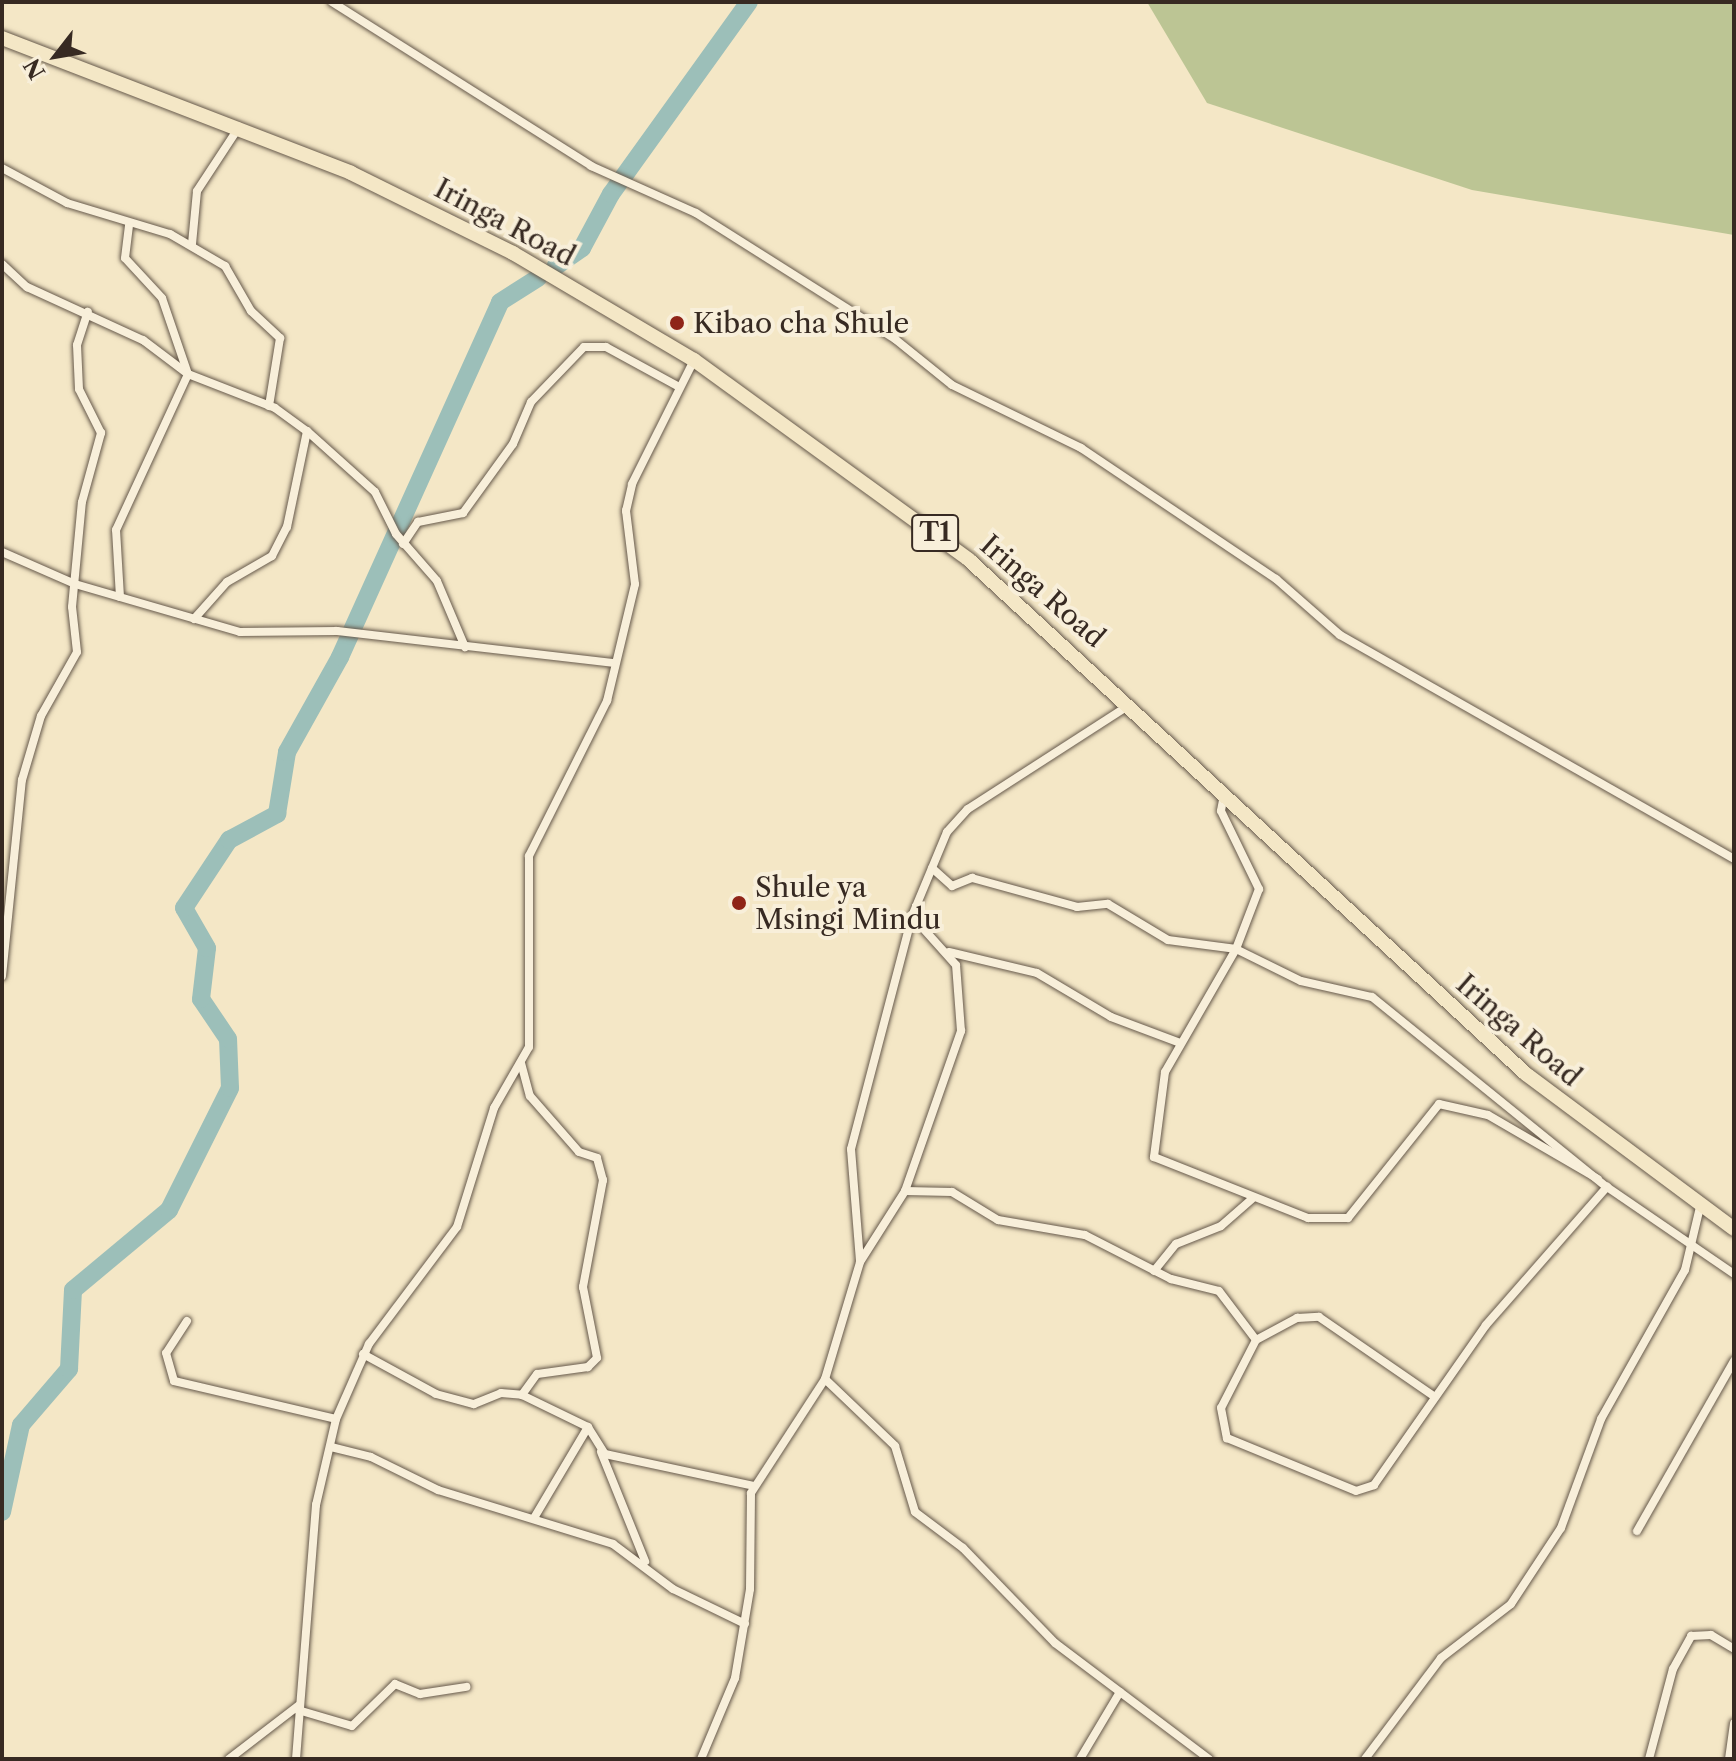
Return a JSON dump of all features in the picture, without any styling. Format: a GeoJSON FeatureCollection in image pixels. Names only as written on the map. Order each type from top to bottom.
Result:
{"type":"FeatureCollection","features":[{"type":"Feature","properties":{"kind":"highway","name":"Iringa Road"},"geometry":{"type":"LineString","coordinates":[[4,43],[240,125],[450,221],[694,360],[915,517],[1132,704],[1224,795],[1526,1074],[1700,1207],[1734,1229]]}},
{"type":"Feature","properties":{"kind":"street"},"geometry":{"type":"LineString","coordinates":[[332,2],[591,166],[696,213],[861,316],[952,385],[1081,448],[1276,579],[1340,635],[1734,859]]}},
{"type":"Feature","properties":{"kind":"street"},"geometry":{"type":"LineString","coordinates":[[192,244],[197,191],[240,125]]}},
{"type":"Feature","properties":{"kind":"street"},"geometry":{"type":"LineString","coordinates":[[2,168],[67,203],[192,244],[225,266],[251,311],[280,338],[269,406]]}},
{"type":"Feature","properties":{"kind":"street"},"geometry":{"type":"LineString","coordinates":[[120,597],[116,530],[188,374],[162,298],[125,258],[129,224]]}},
{"type":"Feature","properties":{"kind":"street"},"geometry":{"type":"LineString","coordinates":[[2,264],[27,287],[88,312],[188,374],[269,406],[307,431],[372,488],[403,544],[437,581],[465,647]]}},
{"type":"Feature","properties":{"kind":"street"},"geometry":{"type":"LineString","coordinates":[[2,976],[22,780],[41,716],[75,663],[75,584],[84,491],[101,433],[79,389],[77,345],[88,312]]}},
{"type":"Feature","properties":{"kind":"street"},"geometry":{"type":"LineString","coordinates":[[403,544],[418,522],[463,513],[513,444],[531,402],[584,347],[606,347],[679,387]]}},
{"type":"Feature","properties":{"kind":"street"},"geometry":{"type":"LineString","coordinates":[[522,1395],[539,1373],[588,1367],[597,1358],[583,1286],[603,1180],[597,1158],[574,1147],[530,1096],[521,1063],[533,974],[529,856],[600,718],[635,584],[626,511],[632,484],[694,360]]}},
{"type":"Feature","properties":{"kind":"street"},"geometry":{"type":"LineString","coordinates":[[194,619],[227,582],[272,556],[287,527],[307,431]]}},
{"type":"Feature","properties":{"kind":"street"},"geometry":{"type":"LineString","coordinates":[[2,552],[75,584],[255,634],[337,631],[615,663]]}},
{"type":"Feature","properties":{"kind":"street"},"geometry":{"type":"LineString","coordinates":[[860,1262],[848,1164],[912,916],[947,832],[968,809],[1132,704]]}},
{"type":"Feature","properties":{"kind":"street"},"geometry":{"type":"LineString","coordinates":[[1224,795],[1221,811],[1260,884],[1236,949],[1165,1072],[1152,1154],[1252,1199],[1308,1218],[1358,1214],[1425,1113],[1439,1104],[1488,1115],[1598,1179]]}},
{"type":"Feature","properties":{"kind":"street"},"geometry":{"type":"LineString","coordinates":[[932,868],[952,886],[972,878],[1077,907],[1108,904],[1168,940],[1236,949],[1301,981],[1362,993],[1386,1006],[1607,1187],[1734,1274]]}},
{"type":"Feature","properties":{"kind":"street"},"geometry":{"type":"LineString","coordinates":[[701,1759],[735,1678],[745,1624],[754,1486],[825,1379],[860,1262],[905,1191],[961,1031],[964,992],[949,952],[912,916]]}},
{"type":"Feature","properties":{"kind":"street"},"geometry":{"type":"LineString","coordinates":[[949,952],[1037,973],[1111,1017],[1180,1043]]}},
{"type":"Feature","properties":{"kind":"street"},"geometry":{"type":"LineString","coordinates":[[296,1759],[298,1707],[315,1581],[316,1505],[336,1419],[363,1354],[453,1235],[494,1108],[521,1063]]}},
{"type":"Feature","properties":{"kind":"street"},"geometry":{"type":"LineString","coordinates":[[1432,1395],[1313,1315],[1256,1340],[1221,1408],[1227,1438],[1356,1491],[1374,1485],[1432,1395],[1607,1187]]}},
{"type":"Feature","properties":{"kind":"street"},"geometry":{"type":"LineString","coordinates":[[905,1191],[952,1192],[998,1220],[1085,1235],[1154,1271],[1219,1291],[1256,1340]]}},
{"type":"Feature","properties":{"kind":"street"},"geometry":{"type":"LineString","coordinates":[[1154,1271],[1182,1240],[1221,1226],[1252,1199]]}},
{"type":"Feature","properties":{"kind":"street"},"geometry":{"type":"LineString","coordinates":[[1365,1759],[1429,1670],[1511,1604],[1561,1528],[1601,1419],[1648,1324],[1677,1286],[1700,1207]]}},
{"type":"Feature","properties":{"kind":"street"},"geometry":{"type":"LineString","coordinates":[[187,1321],[166,1353],[174,1381],[336,1419]]}},
{"type":"Feature","properties":{"kind":"street"},"geometry":{"type":"LineString","coordinates":[[363,1354],[436,1394],[474,1404],[501,1393],[522,1395],[588,1427],[645,1561],[673,1589],[745,1624]]}},
{"type":"Feature","properties":{"kind":"street"},"geometry":{"type":"LineString","coordinates":[[1637,1531],[1734,1361]]}},
{"type":"Feature","properties":{"kind":"street"},"geometry":{"type":"LineString","coordinates":[[825,1379],[895,1446],[915,1512],[963,1548],[1055,1643],[1209,1759]]}},
{"type":"Feature","properties":{"kind":"street"},"geometry":{"type":"LineString","coordinates":[[534,1518],[588,1427]]}},
{"type":"Feature","properties":{"kind":"street"},"geometry":{"type":"LineString","coordinates":[[331,1447],[534,1518],[645,1561]]}},
{"type":"Feature","properties":{"kind":"street"},"geometry":{"type":"LineString","coordinates":[[601,1452],[754,1486]]}},
{"type":"Feature","properties":{"kind":"street"},"geometry":{"type":"LineString","coordinates":[[1649,1759],[1673,1669],[1691,1636],[1711,1635],[1734,1649]]}},
{"type":"Feature","properties":{"kind":"street"},"geometry":{"type":"LineString","coordinates":[[298,1707],[352,1726],[395,1684],[420,1694],[466,1687]]}},
{"type":"Feature","properties":{"kind":"street"},"geometry":{"type":"LineString","coordinates":[[1080,1759],[1120,1692]]}},
{"type":"Feature","properties":{"kind":"street"},"geometry":{"type":"LineString","coordinates":[[229,1759],[298,1707]]}},
{"type":"Feature","properties":{"kind":"street"},"geometry":{"type":"LineString","coordinates":[[1729,1759],[1734,1723]]}},
{"type":"Feature","properties":{"kind":"green space"},"geometry":{"type":"Polygon","coordinates":[[[1147,2],[1734,2],[1734,235],[1472,190],[1207,103],[1147,2]]]}},
{"type":"Feature","properties":{"kind":"waterway"},"geometry":{"type":"LineString","coordinates":[[555,267],[582,248],[611,194],[749,2]]}},
{"type":"Feature","properties":{"kind":"waterway"},"geometry":{"type":"LineString","coordinates":[[2,1512],[21,1425],[69,1369],[73,1290],[169,1210],[230,1088],[228,1039],[201,999],[207,948],[184,908],[229,840],[277,814],[287,752],[340,657],[500,302],[538,278]]}},
{"type":"Feature","properties":{"kind":"place","name":"Kibao cha Shule"},"geometry":{"type":"Point","coordinates":[677,323]}},
{"type":"Feature","properties":{"kind":"place","name":"Shule ya Msingi Mindu"},"geometry":{"type":"Point","coordinates":[739,903]}}]}
